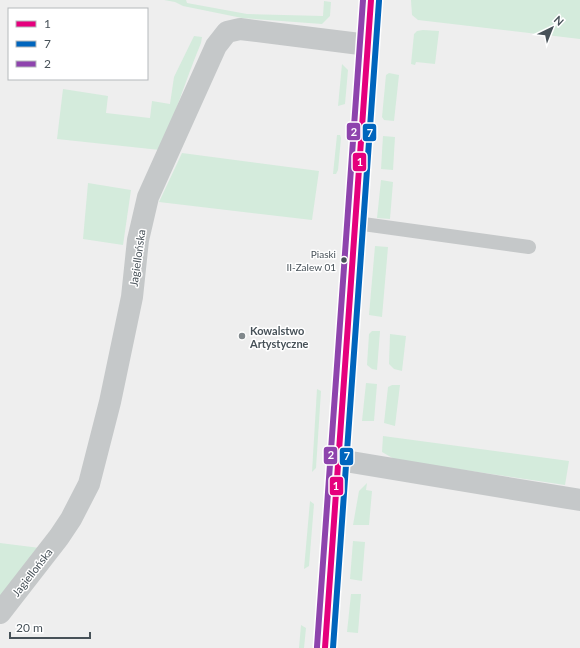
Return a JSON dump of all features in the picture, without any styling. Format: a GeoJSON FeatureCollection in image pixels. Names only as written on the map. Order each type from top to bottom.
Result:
{"type":"FeatureCollection","features":[{"type":"Feature","properties":{"kind":"street"},"geometry":{"type":"LineString","coordinates":[[325,648],[371,0]]}},
{"type":"Feature","properties":{"kind":"street","name":"Jagiellońska"},"geometry":{"type":"LineString","coordinates":[[0,613],[59,537],[71,519],[89,484],[110,402],[132,297],[138,240],[148,197],[157,173],[192,103],[210,57],[216,46],[227,32],[240,29],[368,45]]}},
{"type":"Feature","properties":{"kind":"street"},"geometry":{"type":"LineString","coordinates":[[339,460],[580,500]]}},
{"type":"Feature","properties":{"kind":"lane"},"geometry":{"type":"LineString","coordinates":[[356,223],[529,247]]}},
{"type":"Feature","properties":{"kind":"green space"},"geometry":{"type":"Polygon","coordinates":[[[164,0],[186,0],[187,3],[247,14],[323,16],[324,1],[331,2],[330,16],[322,24],[242,18],[183,6],[175,2],[164,0]]]}},
{"type":"Feature","properties":{"kind":"green space"},"geometry":{"type":"Polygon","coordinates":[[[411,0],[580,0],[580,39],[418,20],[412,15],[411,0]]]}},
{"type":"Feature","properties":{"kind":"green space"},"geometry":{"type":"Polygon","coordinates":[[[417,31],[439,31],[435,64],[416,62],[415,65],[411,64],[414,34],[417,31]]]}},
{"type":"Feature","properties":{"kind":"green space"},"geometry":{"type":"Polygon","coordinates":[[[194,36],[202,37],[201,43],[160,150],[57,139],[63,89],[108,96],[106,113],[150,118],[152,101],[170,104],[174,77],[194,36]]]}},
{"type":"Feature","properties":{"kind":"green space"},"geometry":{"type":"Polygon","coordinates":[[[342,64],[348,70],[345,104],[338,106],[342,64]]]}},
{"type":"Feature","properties":{"kind":"green space"},"geometry":{"type":"Polygon","coordinates":[[[389,73],[399,75],[394,121],[384,120],[382,117],[386,75],[389,73]]]}},
{"type":"Feature","properties":{"kind":"green space"},"geometry":{"type":"Polygon","coordinates":[[[337,135],[340,135],[341,138],[338,170],[336,174],[333,174],[337,135]]]}},
{"type":"Feature","properties":{"kind":"green space"},"geometry":{"type":"Polygon","coordinates":[[[383,136],[395,137],[393,170],[381,169],[383,136]]]}},
{"type":"Feature","properties":{"kind":"green space"},"geometry":{"type":"Polygon","coordinates":[[[182,153],[319,171],[312,220],[159,202],[182,153]]]}},
{"type":"Feature","properties":{"kind":"green space"},"geometry":{"type":"Polygon","coordinates":[[[381,180],[393,182],[390,219],[377,218],[381,180]]]}},
{"type":"Feature","properties":{"kind":"green space"},"geometry":{"type":"Polygon","coordinates":[[[88,183],[131,190],[123,245],[83,239],[88,183]]]}},
{"type":"Feature","properties":{"kind":"green space"},"geometry":{"type":"Polygon","coordinates":[[[375,246],[388,247],[382,317],[369,315],[375,246]]]}},
{"type":"Feature","properties":{"kind":"green space"},"geometry":{"type":"Polygon","coordinates":[[[372,331],[380,331],[377,370],[372,369],[367,365],[369,334],[372,331]]]}},
{"type":"Feature","properties":{"kind":"green space"},"geometry":{"type":"Polygon","coordinates":[[[390,334],[406,336],[402,371],[394,369],[389,364],[390,334]]]}},
{"type":"Feature","properties":{"kind":"green space"},"geometry":{"type":"Polygon","coordinates":[[[366,383],[377,384],[374,421],[362,421],[366,383]]]}},
{"type":"Feature","properties":{"kind":"green space"},"geometry":{"type":"Polygon","coordinates":[[[392,385],[400,385],[395,426],[384,423],[388,387],[392,385]]]}},
{"type":"Feature","properties":{"kind":"green space"},"geometry":{"type":"Polygon","coordinates":[[[317,389],[321,391],[316,468],[312,472],[317,389]]]}},
{"type":"Feature","properties":{"kind":"green space"},"geometry":{"type":"Polygon","coordinates":[[[383,436],[569,461],[565,485],[396,460],[382,452],[383,436]]]}},
{"type":"Feature","properties":{"kind":"green space"},"geometry":{"type":"Polygon","coordinates":[[[367,483],[366,490],[372,491],[369,525],[353,525],[359,491],[367,483]]]}},
{"type":"Feature","properties":{"kind":"green space"},"geometry":{"type":"Polygon","coordinates":[[[310,501],[314,504],[309,566],[304,569],[310,501]]]}},
{"type":"Feature","properties":{"kind":"green space"},"geometry":{"type":"Polygon","coordinates":[[[353,541],[365,542],[362,581],[350,579],[353,541]]]}},
{"type":"Feature","properties":{"kind":"green space"},"geometry":{"type":"Polygon","coordinates":[[[0,543],[40,548],[0,598],[0,543]]]}},
{"type":"Feature","properties":{"kind":"green space"},"geometry":{"type":"Polygon","coordinates":[[[351,594],[361,594],[358,633],[347,632],[351,594]]]}},
{"type":"Feature","properties":{"kind":"green space"},"geometry":{"type":"Polygon","coordinates":[[[301,625],[306,628],[304,648],[299,648],[301,625]]]}},
{"type":"Feature","properties":{"kind":"transit line","name":"2"},"geometry":{"type":"LineString","coordinates":[[317,647],[363,0]]}},
{"type":"Feature","properties":{"kind":"transit line","name":"1"},"geometry":{"type":"LineString","coordinates":[[325,648],[371,0]]}},
{"type":"Feature","properties":{"kind":"transit line","name":"7"},"geometry":{"type":"LineString","coordinates":[[333,648],[379,1]]}},
{"type":"Feature","properties":{"kind":"place","name":"Piaski II-Zalew 01"},"geometry":{"type":"Point","coordinates":[344,260]}},
{"type":"Feature","properties":{"kind":"place","name":"Kowalstwo Artystyczne"},"geometry":{"type":"Point","coordinates":[242,336]}}]}
